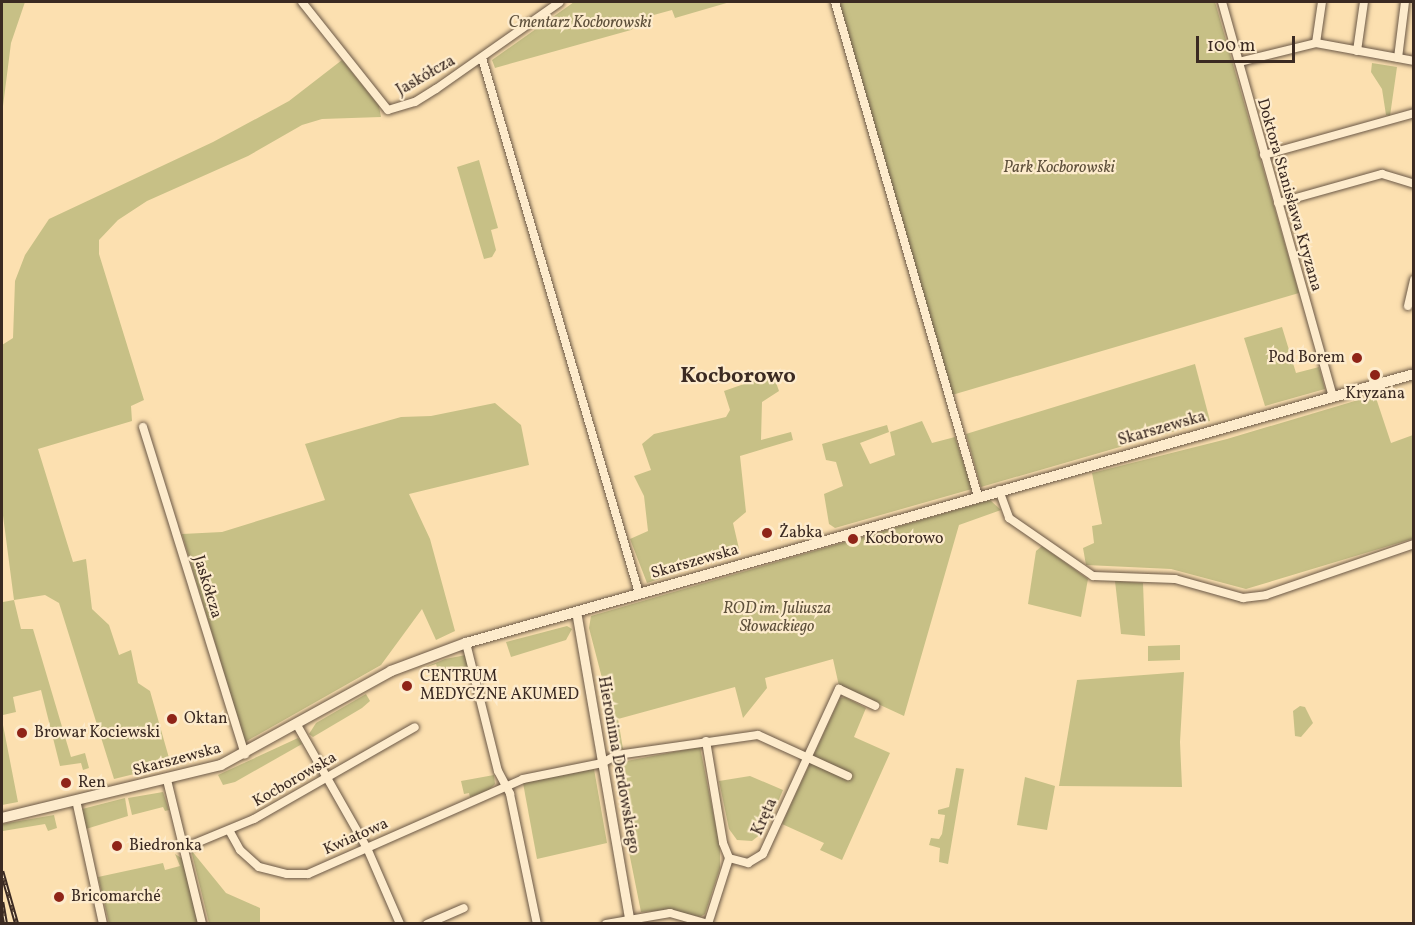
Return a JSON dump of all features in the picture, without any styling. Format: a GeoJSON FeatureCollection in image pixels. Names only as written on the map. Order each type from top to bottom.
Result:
{"type":"FeatureCollection","features":[{"type":"Feature","properties":{"kind":"main road","name":"Skarszewska"},"geometry":{"type":"LineString","coordinates":[[2,818],[167,780],[246,755],[391,671],[466,643],[1413,374]]}},
{"type":"Feature","properties":{"kind":"street","name":"Jaskółcza"},"geometry":{"type":"LineString","coordinates":[[302,2],[388,110],[415,102],[482,58],[560,2]]}},
{"type":"Feature","properties":{"kind":"street"},"geometry":{"type":"LineString","coordinates":[[836,2],[978,496]]}},
{"type":"Feature","properties":{"kind":"street","name":"Doktora Stanisława Kryzana"},"geometry":{"type":"LineString","coordinates":[[1222,2],[1333,396]]}},
{"type":"Feature","properties":{"kind":"street"},"geometry":{"type":"LineString","coordinates":[[1316,43],[1322,2]]}},
{"type":"Feature","properties":{"kind":"street"},"geometry":{"type":"LineString","coordinates":[[1357,51],[1364,2]]}},
{"type":"Feature","properties":{"kind":"street"},"geometry":{"type":"LineString","coordinates":[[1398,58],[1405,2]]}},
{"type":"Feature","properties":{"kind":"street"},"geometry":{"type":"LineString","coordinates":[[1239,62],[1316,43],[1413,61]]}},
{"type":"Feature","properties":{"kind":"street"},"geometry":{"type":"LineString","coordinates":[[482,58],[639,593]]}},
{"type":"Feature","properties":{"kind":"street"},"geometry":{"type":"LineString","coordinates":[[1264,155],[1413,113]]}},
{"type":"Feature","properties":{"kind":"street"},"geometry":{"type":"LineString","coordinates":[[1278,203],[1382,174],[1413,184]]}},
{"type":"Feature","properties":{"kind":"street"},"geometry":{"type":"LineString","coordinates":[[1408,306],[1413,280]]}},
{"type":"Feature","properties":{"kind":"street","name":"Jaskółcza"},"geometry":{"type":"LineString","coordinates":[[143,427],[246,755]]}},
{"type":"Feature","properties":{"kind":"street"},"geometry":{"type":"LineString","coordinates":[[999,490],[1009,518],[1087,573],[1175,579],[1243,598],[1266,595],[1413,544]]}},
{"type":"Feature","properties":{"kind":"street","name":"Hieronima Derdowskiego"},"geometry":{"type":"LineString","coordinates":[[576,611],[630,921]]}},
{"type":"Feature","properties":{"kind":"street"},"geometry":{"type":"LineString","coordinates":[[466,643],[498,771],[506,787],[537,924]]}},
{"type":"Feature","properties":{"kind":"street","name":"Kręta"},"geometry":{"type":"LineString","coordinates":[[729,858],[748,863],[763,854],[838,689],[875,706]]}},
{"type":"Feature","properties":{"kind":"street"},"geometry":{"type":"LineString","coordinates":[[297,725],[367,848],[400,924]]}},
{"type":"Feature","properties":{"kind":"street","name":"Kocborowska"},"geometry":{"type":"LineString","coordinates":[[184,848],[229,830],[415,727]]}},
{"type":"Feature","properties":{"kind":"street"},"geometry":{"type":"LineString","coordinates":[[602,763],[616,755],[758,735],[848,776]]}},
{"type":"Feature","properties":{"kind":"street"},"geometry":{"type":"LineString","coordinates":[[606,924],[670,913],[708,924],[729,858],[716,806],[706,741]]}},
{"type":"Feature","properties":{"kind":"street","name":"Kwiatowa"},"geometry":{"type":"LineString","coordinates":[[229,830],[240,850],[259,867],[287,874],[308,874],[523,779],[602,763]]}},
{"type":"Feature","properties":{"kind":"street"},"geometry":{"type":"LineString","coordinates":[[167,780],[202,924]]}},
{"type":"Feature","properties":{"kind":"street"},"geometry":{"type":"LineString","coordinates":[[76,800],[103,924]]}},
{"type":"Feature","properties":{"kind":"street"},"geometry":{"type":"LineString","coordinates":[[427,924],[464,908]]}},
{"type":"Feature","properties":{"kind":"green space"},"geometry":{"type":"Polygon","coordinates":[[[2,2],[25,2],[11,43],[2,114],[2,2]]]}},
{"type":"Feature","properties":{"kind":"green space","name":"Cmentarz Kocborowski"},"geometry":{"type":"Polygon","coordinates":[[[574,2],[730,2],[675,18],[672,10],[650,16],[631,30],[495,68],[492,60],[574,2]]]}},
{"type":"Feature","properties":{"kind":"green space","name":"Park Kocborowski"},"geometry":{"type":"Polygon","coordinates":[[[839,2],[1215,2],[1299,293],[952,395],[839,2]]]}},
{"type":"Feature","properties":{"kind":"green space"},"geometry":{"type":"Polygon","coordinates":[[[342,60],[379,106],[381,117],[322,119],[302,125],[248,156],[147,201],[118,220],[99,240],[99,254],[144,400],[131,406],[132,421],[38,449],[73,562],[86,559],[92,609],[109,625],[119,655],[131,650],[138,683],[150,691],[171,765],[114,779],[59,603],[45,595],[14,600],[2,508],[2,345],[13,338],[15,281],[25,255],[49,219],[213,142],[289,101],[342,60]]]}},
{"type":"Feature","properties":{"kind":"green space"},"geometry":{"type":"Polygon","coordinates":[[[1372,63],[1397,67],[1390,116],[1386,115],[1382,89],[1371,72],[1372,63]]]}},
{"type":"Feature","properties":{"kind":"green space"},"geometry":{"type":"Polygon","coordinates":[[[479,160],[498,228],[491,230],[496,250],[492,257],[484,259],[457,167],[479,160]]]}},
{"type":"Feature","properties":{"kind":"green space"},"geometry":{"type":"Polygon","coordinates":[[[1282,327],[1296,373],[1319,367],[1325,389],[1265,406],[1244,338],[1282,327]]]}},
{"type":"Feature","properties":{"kind":"green space"},"geometry":{"type":"Polygon","coordinates":[[[1195,364],[1210,421],[981,487],[966,434],[1195,364]]]}},
{"type":"Feature","properties":{"kind":"green space"},"geometry":{"type":"Polygon","coordinates":[[[773,374],[779,391],[762,402],[761,440],[791,432],[793,440],[740,456],[746,512],[733,523],[740,553],[647,583],[630,539],[648,531],[644,496],[634,476],[651,470],[642,444],[654,434],[726,417],[730,410],[724,391],[773,374]]]}},
{"type":"Feature","properties":{"kind":"green space"},"geometry":{"type":"Polygon","coordinates":[[[1375,395],[1391,443],[1413,435],[1412,539],[1246,589],[1171,569],[1086,565],[1083,548],[1094,543],[1092,526],[1102,524],[1092,473],[1227,439],[1375,395]]]}},
{"type":"Feature","properties":{"kind":"green space"},"geometry":{"type":"Polygon","coordinates":[[[495,403],[521,425],[529,465],[409,494],[430,539],[455,631],[436,640],[422,609],[381,665],[245,742],[182,534],[222,532],[325,500],[305,444],[401,417],[431,416],[495,403]]]}},
{"type":"Feature","properties":{"kind":"green space"},"geometry":{"type":"Polygon","coordinates":[[[922,421],[932,443],[955,437],[972,489],[835,528],[829,524],[824,494],[843,486],[836,462],[826,460],[822,444],[887,425],[889,432],[860,443],[870,464],[895,455],[890,432],[922,421]]]}},
{"type":"Feature","properties":{"kind":"green space","name":"ROD im. Juliusza Słowackiego"},"geometry":{"type":"Polygon","coordinates":[[[990,500],[1001,510],[959,525],[904,716],[839,686],[833,659],[765,678],[767,688],[743,718],[735,687],[618,719],[623,749],[611,751],[599,684],[603,682],[589,628],[591,616],[990,500]]]}},
{"type":"Feature","properties":{"kind":"green space"},"geometry":{"type":"Polygon","coordinates":[[[1042,546],[1088,579],[1081,617],[1028,604],[1036,551],[1042,546]]]}},
{"type":"Feature","properties":{"kind":"green space"},"geometry":{"type":"Polygon","coordinates":[[[1115,581],[1143,583],[1145,636],[1121,634],[1115,581]]]}},
{"type":"Feature","properties":{"kind":"green space"},"geometry":{"type":"Polygon","coordinates":[[[14,600],[21,629],[33,629],[71,757],[85,753],[89,768],[83,770],[81,763],[60,766],[41,690],[13,697],[16,712],[3,715],[3,725],[18,802],[2,805],[3,602],[14,600]]]}},
{"type":"Feature","properties":{"kind":"green space"},"geometry":{"type":"Polygon","coordinates":[[[567,626],[572,629],[566,640],[511,657],[506,642],[567,626]]]}},
{"type":"Feature","properties":{"kind":"green space"},"geometry":{"type":"Polygon","coordinates":[[[1180,645],[1180,660],[1148,661],[1148,646],[1180,645]]]}},
{"type":"Feature","properties":{"kind":"green space"},"geometry":{"type":"Polygon","coordinates":[[[466,655],[470,668],[440,677],[436,664],[423,668],[445,659],[466,655]]]}},
{"type":"Feature","properties":{"kind":"green space"},"geometry":{"type":"Polygon","coordinates":[[[1184,672],[1180,742],[1182,787],[1059,786],[1077,680],[1184,672]]]}},
{"type":"Feature","properties":{"kind":"green space"},"geometry":{"type":"Polygon","coordinates":[[[366,694],[370,701],[362,708],[313,737],[309,734],[316,723],[366,694]]]}},
{"type":"Feature","properties":{"kind":"green space"},"geometry":{"type":"Polygon","coordinates":[[[845,697],[866,708],[854,737],[890,753],[842,860],[820,850],[824,843],[782,824],[840,698],[845,697]]]}},
{"type":"Feature","properties":{"kind":"green space"},"geometry":{"type":"Polygon","coordinates":[[[1300,706],[1305,707],[1313,723],[1301,737],[1295,736],[1293,711],[1300,706]]]}},
{"type":"Feature","properties":{"kind":"green space"},"geometry":{"type":"Polygon","coordinates":[[[298,738],[302,744],[235,782],[223,785],[218,775],[298,738]]]}},
{"type":"Feature","properties":{"kind":"green space"},"geometry":{"type":"Polygon","coordinates":[[[700,747],[720,847],[720,868],[705,914],[700,917],[671,910],[641,912],[623,822],[616,763],[700,747]]]}},
{"type":"Feature","properties":{"kind":"green space"},"geometry":{"type":"Polygon","coordinates":[[[956,768],[964,769],[948,864],[939,862],[940,848],[929,845],[931,838],[939,839],[942,834],[945,815],[938,814],[938,810],[949,807],[956,768]]]}},
{"type":"Feature","properties":{"kind":"green space"},"geometry":{"type":"Polygon","coordinates":[[[594,769],[607,843],[537,859],[523,783],[594,769]]]}},
{"type":"Feature","properties":{"kind":"green space"},"geometry":{"type":"Polygon","coordinates":[[[494,775],[495,784],[488,791],[470,797],[469,793],[464,794],[461,781],[494,775]]]}},
{"type":"Feature","properties":{"kind":"green space"},"geometry":{"type":"Polygon","coordinates":[[[750,776],[783,790],[766,830],[752,841],[737,840],[729,829],[719,781],[750,776]]]}},
{"type":"Feature","properties":{"kind":"green space"},"geometry":{"type":"Polygon","coordinates":[[[1025,777],[1055,786],[1047,830],[1017,825],[1025,777]]]}},
{"type":"Feature","properties":{"kind":"green space"},"geometry":{"type":"Polygon","coordinates":[[[163,792],[169,810],[165,811],[163,807],[132,815],[128,798],[163,792]]]}},
{"type":"Feature","properties":{"kind":"green space"},"geometry":{"type":"Polygon","coordinates":[[[125,798],[128,816],[86,829],[82,809],[125,798]]]}},
{"type":"Feature","properties":{"kind":"green space"},"geometry":{"type":"Polygon","coordinates":[[[54,815],[57,828],[48,831],[45,824],[3,831],[2,824],[54,815]]]}},
{"type":"Feature","properties":{"kind":"green space"},"geometry":{"type":"Polygon","coordinates":[[[191,850],[226,893],[260,908],[260,923],[209,923],[191,850]]]}},
{"type":"Feature","properties":{"kind":"green space"},"geometry":{"type":"Polygon","coordinates":[[[175,854],[183,859],[198,923],[109,923],[98,877],[163,863],[165,870],[180,866],[175,854]]]}},
{"type":"Feature","properties":{"kind":"railway"},"geometry":{"type":"LineString","coordinates":[[2,871],[17,924]]}},
{"type":"Feature","properties":{"kind":"railway"},"geometry":{"type":"LineString","coordinates":[[2,902],[6,924]]}},
{"type":"Feature","properties":{"kind":"place","name":"Pod Borem"},"geometry":{"type":"Point","coordinates":[1357,358]}},
{"type":"Feature","properties":{"kind":"place","name":"Kryzana"},"geometry":{"type":"Point","coordinates":[1375,375]}},
{"type":"Feature","properties":{"kind":"place","name":"Żabka"},"geometry":{"type":"Point","coordinates":[767,533]}},
{"type":"Feature","properties":{"kind":"place","name":"Kocborowo"},"geometry":{"type":"Point","coordinates":[853,539]}},
{"type":"Feature","properties":{"kind":"place","name":"CENTRUM MEDYCZNE AKUMED"},"geometry":{"type":"Point","coordinates":[407,686]}},
{"type":"Feature","properties":{"kind":"place","name":"Oktan"},"geometry":{"type":"Point","coordinates":[172,719]}},
{"type":"Feature","properties":{"kind":"place","name":"Browar Kociewski"},"geometry":{"type":"Point","coordinates":[22,733]}},
{"type":"Feature","properties":{"kind":"place","name":"Ren"},"geometry":{"type":"Point","coordinates":[66,783]}},
{"type":"Feature","properties":{"kind":"place","name":"Biedronka"},"geometry":{"type":"Point","coordinates":[117,846]}},
{"type":"Feature","properties":{"kind":"place","name":"Bricomarché"},"geometry":{"type":"Point","coordinates":[59,897]}},
{"type":"Feature","properties":{"kind":"district","name":"Kocborowo"},"geometry":{"type":"Point","coordinates":[738,377]}}]}
